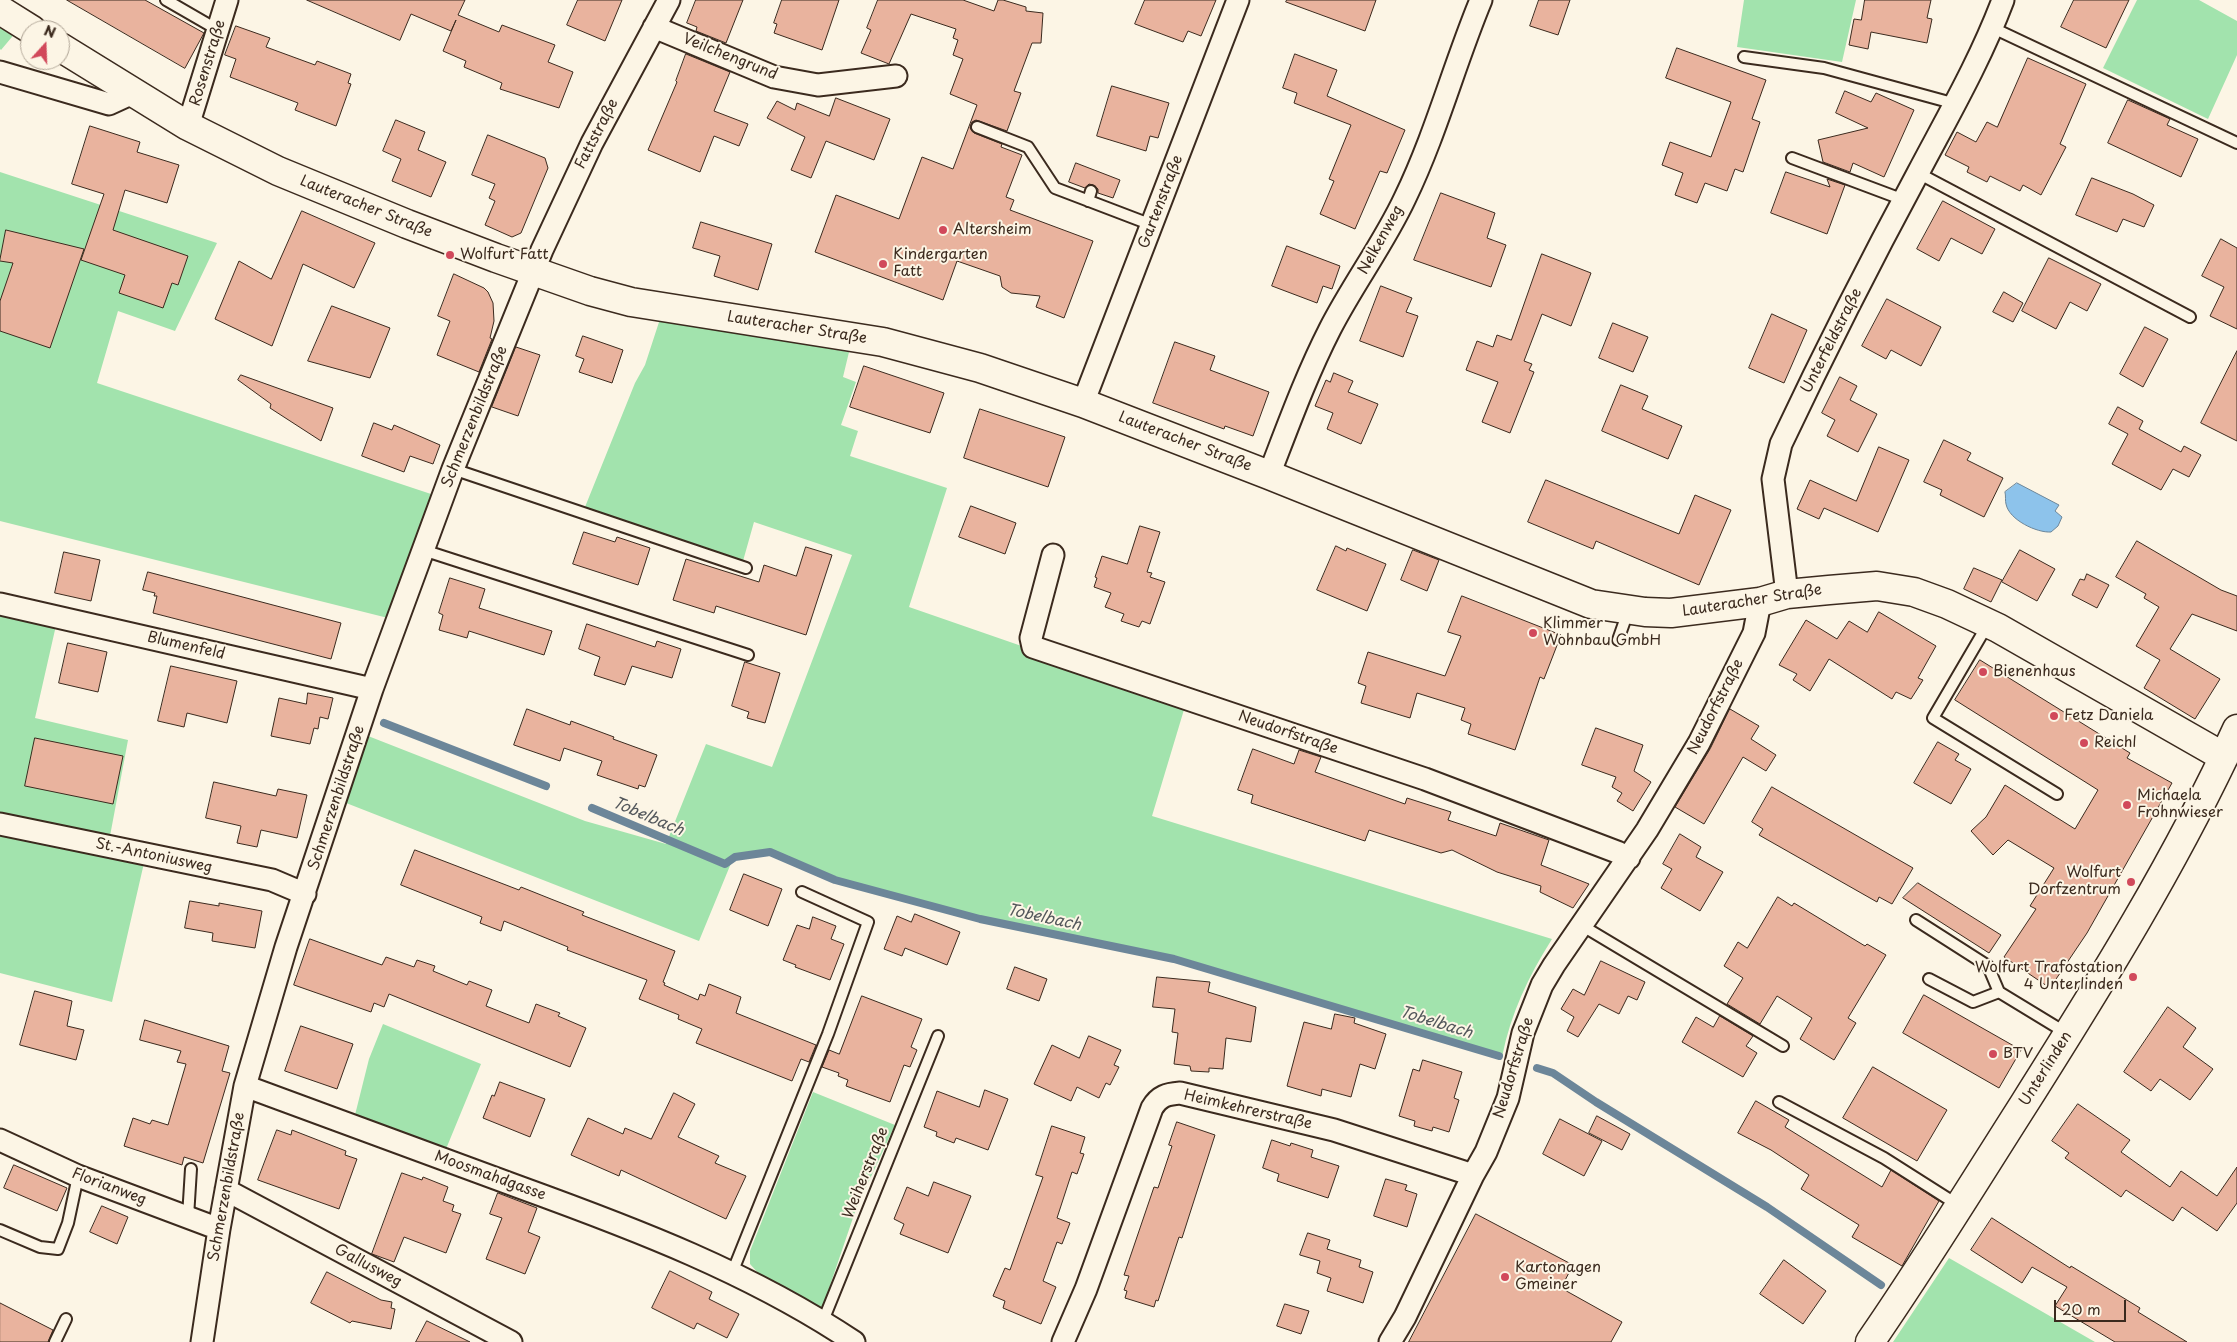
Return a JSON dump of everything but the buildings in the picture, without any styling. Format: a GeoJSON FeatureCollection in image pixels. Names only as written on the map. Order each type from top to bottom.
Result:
{"type":"FeatureCollection","features":[{"type":"Feature","properties":{"kind":"street","name":"Rosenstraße"},"geometry":{"type":"LineString","coordinates":[[188,126],[227,0]]}},
{"type":"Feature","properties":{"kind":"street","name":"Fattstraße"},"geometry":{"type":"LineString","coordinates":[[534,272],[554,222],[592,143],[669,0]]}},
{"type":"Feature","properties":{"kind":"street","name":"Gartenstraße"},"geometry":{"type":"LineString","coordinates":[[1091,411],[1152,225],[1238,0]]}},
{"type":"Feature","properties":{"kind":"street","name":"Nelkenweg"},"geometry":{"type":"LineString","coordinates":[[1269,475],[1310,370],[1331,327],[1406,197],[1424,154],[1463,44],[1481,0]]}},
{"type":"Feature","properties":{"kind":"street","name":"Unterfeldstraße"},"geometry":{"type":"LineString","coordinates":[[1787,594],[1774,478],[1780,444],[1918,172],[1956,104],[1993,28],[2003,0]]}},
{"type":"Feature","properties":{"kind":"street"},"geometry":{"type":"LineString","coordinates":[[0,10],[20,22]]}},
{"type":"Feature","properties":{"kind":"street","name":"Veilchengrund"},"geometry":{"type":"LineString","coordinates":[[654,27],[774,77],[818,85],[896,76]]}},
{"type":"Feature","properties":{"kind":"street","name":"Lauteracher Straße"},"geometry":{"type":"LineString","coordinates":[[70,53],[188,126],[278,171],[407,224],[590,291],[632,302],[882,342],[980,368],[1091,411],[1269,475],[1591,604],[1625,610],[1671,613],[1760,602],[1787,594],[1877,586],[1914,592],[1947,604],[1988,623],[2224,757]]}},
{"type":"Feature","properties":{"kind":"street"},"geometry":{"type":"LineString","coordinates":[[0,72],[109,104],[132,92]]}},
{"type":"Feature","properties":{"kind":"street","name":"Schmerzenbildstraße"},"geometry":{"type":"LineString","coordinates":[[202,1342],[219,1229],[245,1086],[286,946],[305,894],[372,688],[453,469],[534,272]]}},
{"type":"Feature","properties":{"kind":"street","name":"Neudorfstraße"},"geometry":{"type":"LineString","coordinates":[[1053,555],[1031,638],[1033,647],[1425,779],[1629,858]]}},
{"type":"Feature","properties":{"kind":"street","name":"Neudorfstraße"},"geometry":{"type":"LineString","coordinates":[[1390,1342],[1405,1317],[1473,1175],[1486,1152],[1508,1098],[1523,1033],[1532,1009],[1554,965],[1629,858],[1698,743],[1754,633],[1760,602]]}},
{"type":"Feature","properties":{"kind":"street","name":"Blumenfeld"},"geometry":{"type":"LineString","coordinates":[[0,604],[372,688]]}},
{"type":"Feature","properties":{"kind":"street","name":"Unterlinden"},"geometry":{"type":"LineString","coordinates":[[1870,1342],[1960,1206],[2068,1034],[2171,862],[2209,789],[2237,729]]}},
{"type":"Feature","properties":{"kind":"street","name":"St.-Antoniusweg"},"geometry":{"type":"LineString","coordinates":[[0,824],[272,880],[305,894]]}},
{"type":"Feature","properties":{"kind":"street","name":"Moosmahdgasse"},"geometry":{"type":"LineString","coordinates":[[245,1086],[641,1232],[732,1273],[823,1321],[854,1342]]}},
{"type":"Feature","properties":{"kind":"street","name":"Heimkehrerstraße"},"geometry":{"type":"LineString","coordinates":[[1063,1342],[1086,1288],[1152,1108],[1157,1099],[1168,1094],[1180,1093],[1334,1130],[1473,1175]]}},
{"type":"Feature","properties":{"kind":"street","name":"Florianweg"},"geometry":{"type":"LineString","coordinates":[[0,1140],[78,1176],[219,1229]]}},
{"type":"Feature","properties":{"kind":"street","name":"Gallusweg"},"geometry":{"type":"LineString","coordinates":[[226,1190],[511,1342]]}},
{"type":"Feature","properties":{"kind":"lane"},"geometry":{"type":"LineString","coordinates":[[166,0],[218,30]]}},
{"type":"Feature","properties":{"kind":"lane"},"geometry":{"type":"LineString","coordinates":[[1993,28],[2237,143]]}},
{"type":"Feature","properties":{"kind":"lane"},"geometry":{"type":"LineString","coordinates":[[1744,57],[1824,68],[1956,104]]}},
{"type":"Feature","properties":{"kind":"lane"},"geometry":{"type":"LineString","coordinates":[[976,127],[1028,147],[1054,188],[1090,196],[1152,225]]}},
{"type":"Feature","properties":{"kind":"lane"},"geometry":{"type":"LineString","coordinates":[[1792,158],[1904,200]]}},
{"type":"Feature","properties":{"kind":"lane"},"geometry":{"type":"LineString","coordinates":[[1918,172],[2190,317]]}},
{"type":"Feature","properties":{"kind":"lane"},"geometry":{"type":"LineString","coordinates":[[453,469],[746,568]]}},
{"type":"Feature","properties":{"kind":"lane"},"geometry":{"type":"LineString","coordinates":[[423,550],[748,655]]}},
{"type":"Feature","properties":{"kind":"lane"},"geometry":{"type":"LineString","coordinates":[[1618,640],[1624,623],[1625,610]]}},
{"type":"Feature","properties":{"kind":"lane"},"geometry":{"type":"LineString","coordinates":[[1988,623],[1933,718],[2057,794]]}},
{"type":"Feature","properties":{"kind":"lane"},"geometry":{"type":"LineString","coordinates":[[732,1273],[828,1034],[868,922],[802,892]]}},
{"type":"Feature","properties":{"kind":"lane"},"geometry":{"type":"LineString","coordinates":[[1916,920],[1988,966],[1999,992],[2068,1034]]}},
{"type":"Feature","properties":{"kind":"lane"},"geometry":{"type":"LineString","coordinates":[[1581,925],[1783,1046]]}},
{"type":"Feature","properties":{"kind":"lane"},"geometry":{"type":"LineString","coordinates":[[1929,979],[1973,1002],[1999,992]]}},
{"type":"Feature","properties":{"kind":"lane","name":"Weiherstraße"},"geometry":{"type":"LineString","coordinates":[[823,1321],[938,1036]]}},
{"type":"Feature","properties":{"kind":"lane"},"geometry":{"type":"LineString","coordinates":[[1779,1102],[1884,1158],[1960,1206]]}},
{"type":"Feature","properties":{"kind":"lane"},"geometry":{"type":"LineString","coordinates":[[188,1217],[191,1169]]}},
{"type":"Feature","properties":{"kind":"lane"},"geometry":{"type":"LineString","coordinates":[[0,1230],[40,1247],[58,1249],[68,1223],[78,1176]]}},
{"type":"Feature","properties":{"kind":"lane"},"geometry":{"type":"LineString","coordinates":[[55,1342],[66,1319]]}},
{"type":"Feature","properties":{"kind":"green space"},"geometry":{"type":"Polygon","coordinates":[[[1744,0],[1856,0],[1842,62],[1737,47],[1744,0]]]}},
{"type":"Feature","properties":{"kind":"green space"},"geometry":{"type":"Polygon","coordinates":[[[2137,0],[2199,0],[2237,21],[2237,55],[2208,119],[2103,68],[2137,0]]]}},
{"type":"Feature","properties":{"kind":"green space"},"geometry":{"type":"Polygon","coordinates":[[[0,13],[20,24],[20,27],[0,49],[0,13]]]}},
{"type":"Feature","properties":{"kind":"green space"},"geometry":{"type":"Polygon","coordinates":[[[0,172],[217,243],[175,331],[118,311],[97,383],[440,497],[396,620],[0,521],[0,172]]]}},
{"type":"Feature","properties":{"kind":"green space"},"geometry":{"type":"Polygon","coordinates":[[[660,319],[849,352],[843,377],[856,382],[841,425],[858,431],[850,456],[947,488],[909,607],[1186,703],[1152,816],[1552,939],[1535,967],[1515,1010],[1502,1057],[1174,958],[979,917],[835,878],[770,851],[734,856],[699,941],[341,801],[363,734],[585,821],[666,844],[706,744],[772,767],[852,555],[754,522],[743,561],[585,507],[635,383],[645,365],[660,319]]]}},
{"type":"Feature","properties":{"kind":"green space"},"geometry":{"type":"Polygon","coordinates":[[[0,608],[57,621],[35,718],[128,740],[110,836],[0,816],[0,608]]]}},
{"type":"Feature","properties":{"kind":"green space"},"geometry":{"type":"Polygon","coordinates":[[[0,835],[144,863],[112,1002],[0,973],[0,835]]]}},
{"type":"Feature","properties":{"kind":"green space"},"geometry":{"type":"Polygon","coordinates":[[[383,1024],[481,1064],[446,1149],[355,1115],[369,1059],[383,1024]]]}},
{"type":"Feature","properties":{"kind":"green space"},"geometry":{"type":"Polygon","coordinates":[[[813,1092],[895,1125],[856,1209],[822,1309],[759,1274],[750,1264],[750,1251],[813,1092]]]}},
{"type":"Feature","properties":{"kind":"green space"},"geometry":{"type":"Polygon","coordinates":[[[1949,1258],[2095,1342],[1893,1342],[1949,1258]]]}},
{"type":"Feature","properties":{"kind":"water"},"geometry":{"type":"Polygon","coordinates":[[[2017,483],[2059,505],[2055,511],[2062,517],[2058,526],[2051,532],[2031,528],[2018,520],[2008,510],[2005,492],[2017,483]]]}},
{"type":"Feature","properties":{"kind":"waterway"},"geometry":{"type":"LineString","coordinates":[[384,723],[546,786]]}},
{"type":"Feature","properties":{"kind":"waterway","name":"Tobelbach"},"geometry":{"type":"LineString","coordinates":[[592,808],[725,864],[735,857],[770,852],[835,880],[980,919],[1174,959],[1499,1056]]}},
{"type":"Feature","properties":{"kind":"waterway"},"geometry":{"type":"LineString","coordinates":[[1537,1068],[1553,1073],[1596,1102],[1767,1207],[1881,1285]]}},
{"type":"Feature","properties":{"kind":"place","name":"Altersheim"},"geometry":{"type":"Point","coordinates":[943,230]}},
{"type":"Feature","properties":{"kind":"place","name":"Wolfurt Fatt"},"geometry":{"type":"Point","coordinates":[450,255]}},
{"type":"Feature","properties":{"kind":"place","name":"Kindergarten Fatt"},"geometry":{"type":"Point","coordinates":[883,264]}},
{"type":"Feature","properties":{"kind":"place","name":"Klimmer Wohnbau GmbH"},"geometry":{"type":"Point","coordinates":[1533,633]}},
{"type":"Feature","properties":{"kind":"place","name":"Bienenhaus"},"geometry":{"type":"Point","coordinates":[1983,672]}},
{"type":"Feature","properties":{"kind":"place","name":"Fetz Daniela"},"geometry":{"type":"Point","coordinates":[2054,716]}},
{"type":"Feature","properties":{"kind":"place","name":"Reichl"},"geometry":{"type":"Point","coordinates":[2084,743]}},
{"type":"Feature","properties":{"kind":"place","name":"Michaela Frohnwieser"},"geometry":{"type":"Point","coordinates":[2127,805]}},
{"type":"Feature","properties":{"kind":"place","name":"Wolfurt Dorfzentrum"},"geometry":{"type":"Point","coordinates":[2131,882]}},
{"type":"Feature","properties":{"kind":"place","name":"Wolfurt Trafostation 4 Unterlinden"},"geometry":{"type":"Point","coordinates":[2133,977]}},
{"type":"Feature","properties":{"kind":"place","name":"BTV"},"geometry":{"type":"Point","coordinates":[1993,1054]}},
{"type":"Feature","properties":{"kind":"place","name":"Kartonagen Gmeiner"},"geometry":{"type":"Point","coordinates":[1505,1277]}}]}
